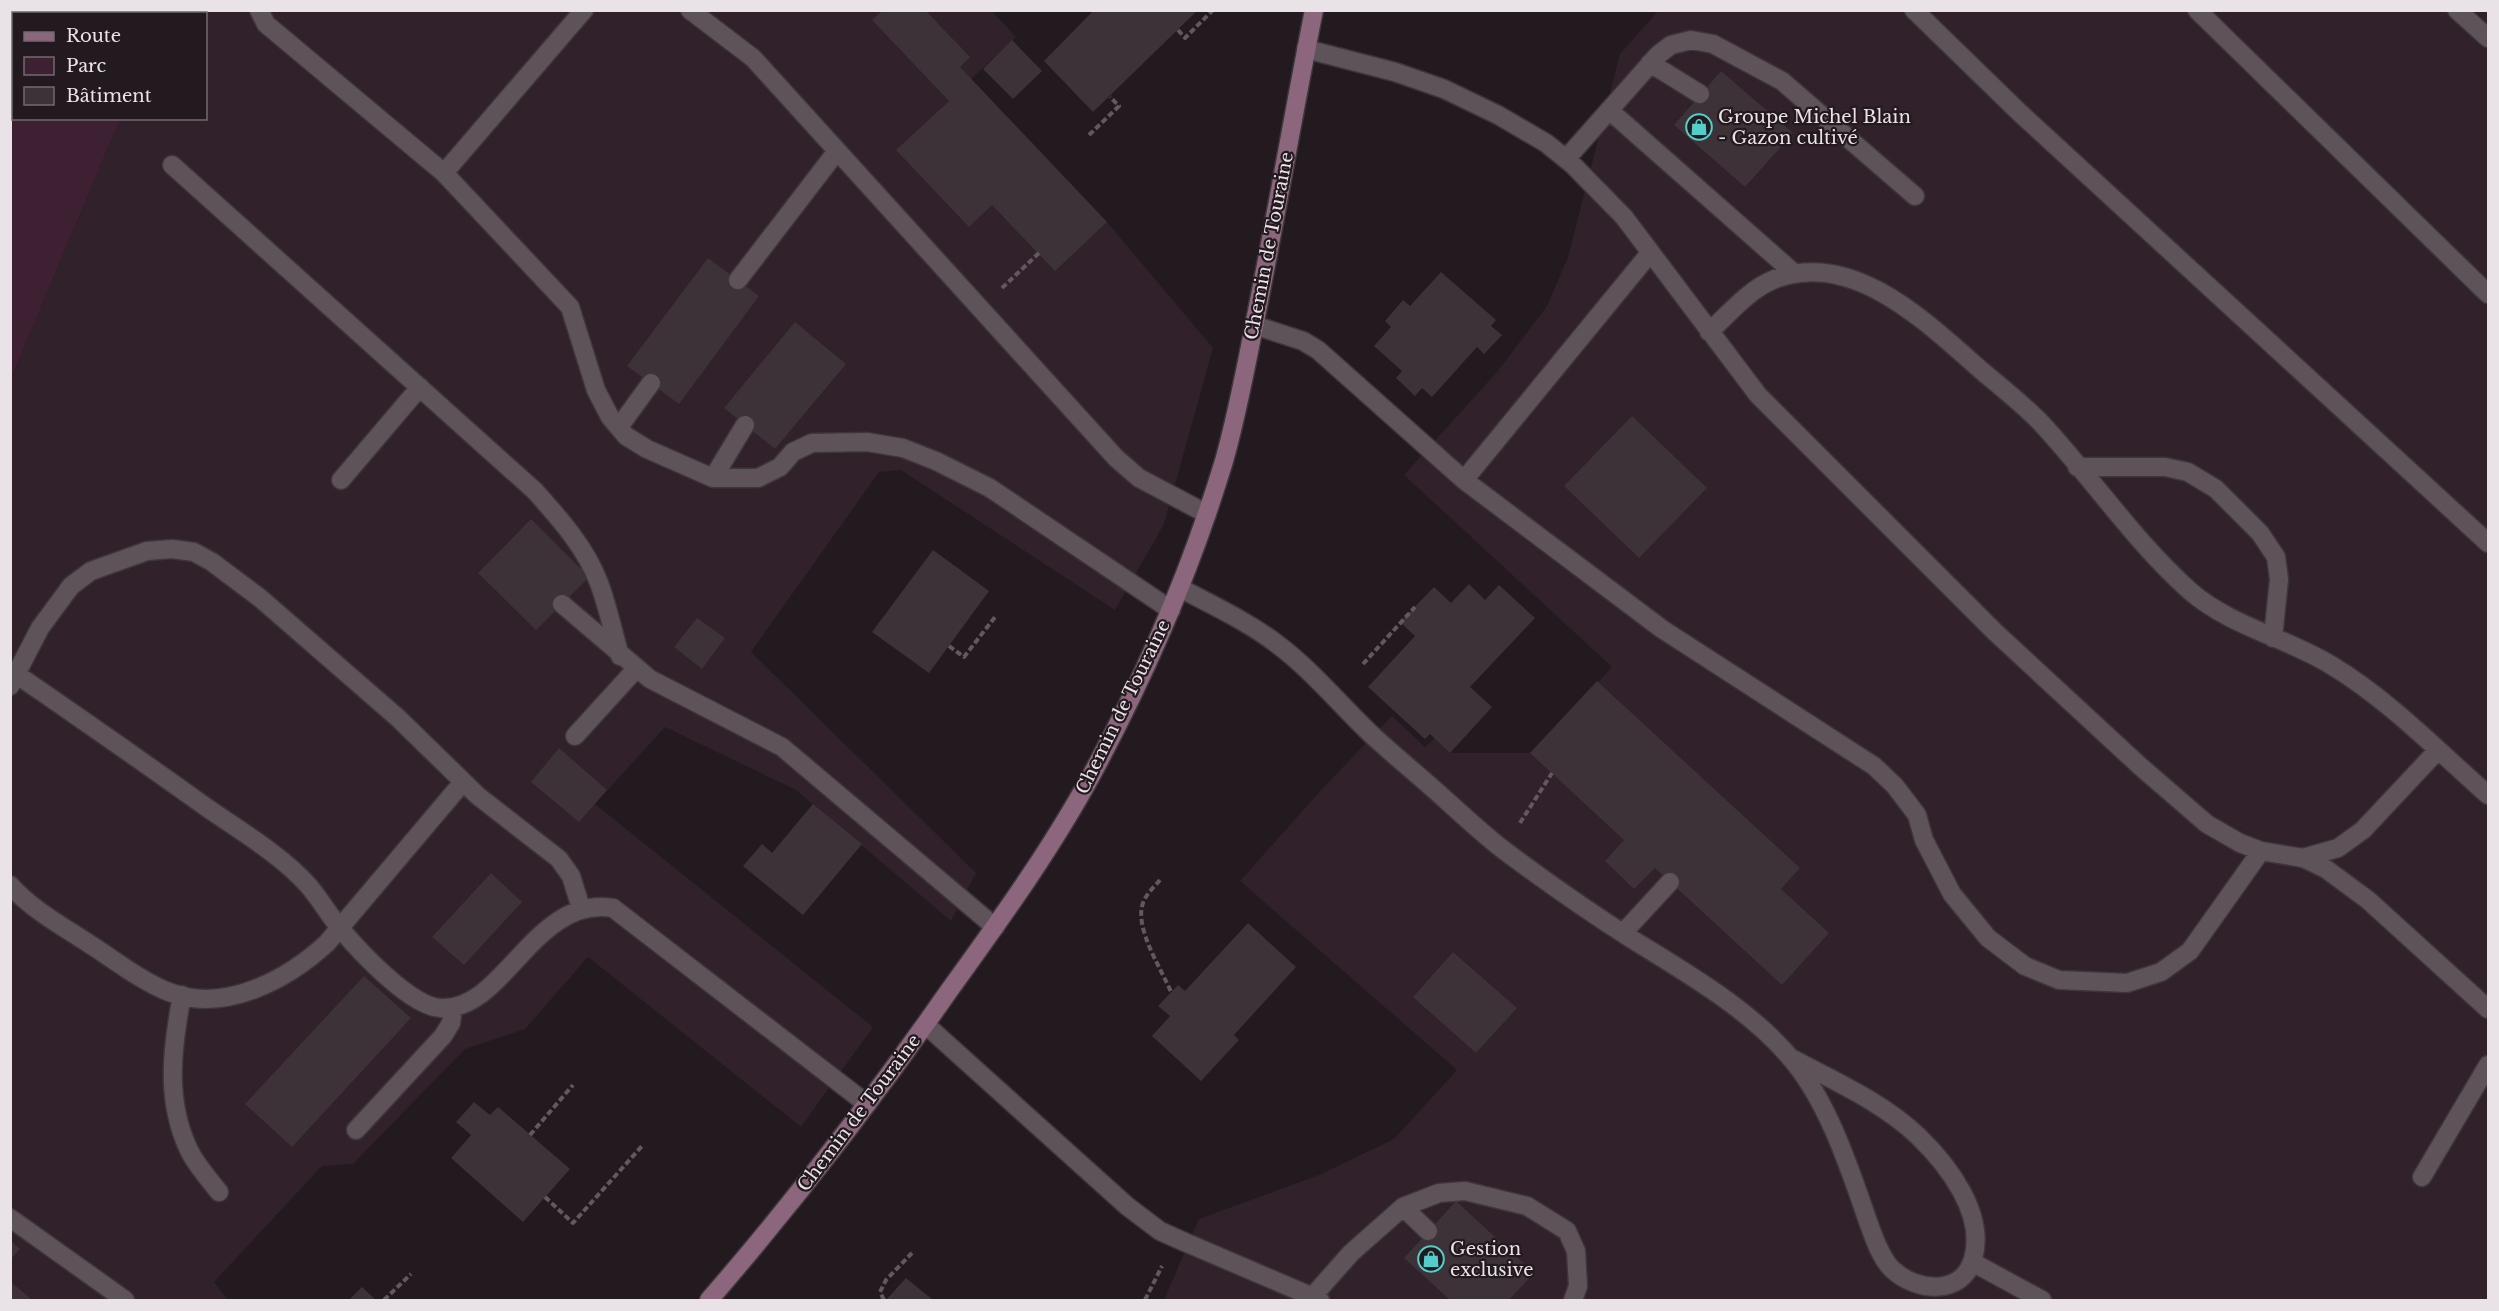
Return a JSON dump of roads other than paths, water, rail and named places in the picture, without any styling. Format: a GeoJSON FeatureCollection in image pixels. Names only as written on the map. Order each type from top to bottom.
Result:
{"type":"FeatureCollection","features":[{"type":"Feature","properties":{"kind":"street","name":"Chemin de Touraine"},"geometry":{"type":"LineString","coordinates":[[709,1300],[772,1226],[867,1104],[996,927],[1090,779],[1171,610],[1225,458],[1254,325],[1314,10]]}},
{"type":"Feature","properties":{"kind":"lane"},"geometry":{"type":"LineString","coordinates":[[259,10],[266,24],[444,173],[570,307],[596,390],[626,436],[647,449],[712,478],[758,478],[780,466],[793,452],[812,443],[867,442],[903,448],[936,461],[990,488],[1171,610]]}},
{"type":"Feature","properties":{"kind":"lane"},"geometry":{"type":"LineString","coordinates":[[444,173],[584,10]]}},
{"type":"Feature","properties":{"kind":"lane"},"geometry":{"type":"LineString","coordinates":[[690,10],[753,58],[1116,459],[1139,478],[1207,514]]}},
{"type":"Feature","properties":{"kind":"lane"},"geometry":{"type":"LineString","coordinates":[[1914,10],[2020,113],[2488,543]]}},
{"type":"Feature","properties":{"kind":"lane"},"geometry":{"type":"LineString","coordinates":[[2197,10],[2488,294]]}},
{"type":"Feature","properties":{"kind":"lane"},"geometry":{"type":"LineString","coordinates":[[2457,10],[2488,38]]}},
{"type":"Feature","properties":{"kind":"lane"},"geometry":{"type":"LineString","coordinates":[[1566,159],[1650,63],[1671,45],[1691,40],[1713,44],[1782,81],[1915,196]]}},
{"type":"Feature","properties":{"kind":"lane"},"geometry":{"type":"LineString","coordinates":[[1306,49],[1395,72],[1444,89],[1546,143],[1566,159],[1624,217],[1758,395],[1995,632],[2140,767],[2207,824],[2240,843],[2261,851],[2303,858],[2326,869],[2368,900],[2488,1009]]}},
{"type":"Feature","properties":{"kind":"lane"},"geometry":{"type":"LineString","coordinates":[[1650,63],[1700,94]]}},
{"type":"Feature","properties":{"kind":"lane"},"geometry":{"type":"LineString","coordinates":[[1609,110],[1795,274]]}},
{"type":"Feature","properties":{"kind":"lane"},"geometry":{"type":"LineString","coordinates":[[738,280],[837,151]]}},
{"type":"Feature","properties":{"kind":"lane"},"geometry":{"type":"LineString","coordinates":[[172,165],[535,491],[570,532],[599,583],[620,656]]}},
{"type":"Feature","properties":{"kind":"lane"},"geometry":{"type":"LineString","coordinates":[[1464,480],[1650,253]]}},
{"type":"Feature","properties":{"kind":"lane"},"geometry":{"type":"LineString","coordinates":[[1709,332],[1754,291],[1774,279],[1818,272],[1844,276],[1874,288],[1943,337],[2041,422],[2132,533],[2192,593],[2234,619],[2328,663],[2373,692],[2488,795]]}},
{"type":"Feature","properties":{"kind":"lane"},"geometry":{"type":"LineString","coordinates":[[1254,325],[1303,341],[1318,351],[1464,480],[1662,629],[1874,766],[1895,786],[1917,815],[1924,840],[1952,894],[1988,938],[2025,966],[2059,980],[2091,984],[2127,983],[2161,972],[2190,951],[2261,851]]}},
{"type":"Feature","properties":{"kind":"lane"},"geometry":{"type":"LineString","coordinates":[[619,426],[651,383]]}},
{"type":"Feature","properties":{"kind":"lane"},"geometry":{"type":"LineString","coordinates":[[341,480],[420,387]]}},
{"type":"Feature","properties":{"kind":"lane"},"geometry":{"type":"LineString","coordinates":[[712,478],[745,425]]}},
{"type":"Feature","properties":{"kind":"lane"},"geometry":{"type":"LineString","coordinates":[[2077,467],[2165,466],[2188,472],[2216,489],[2260,532],[2276,557],[2279,579],[2274,638]]}},
{"type":"Feature","properties":{"kind":"lane"},"geometry":{"type":"LineString","coordinates":[[581,908],[571,876],[559,859],[463,782],[398,718],[260,598],[212,562],[194,552],[172,549],[147,551],[91,571],[71,586],[55,605],[13,680],[257,843],[307,883],[340,928],[416,998],[438,1008],[453,1009],[463,1006],[484,990],[542,934],[561,919],[581,908],[598,905],[614,908],[867,1104]]}},
{"type":"Feature","properties":{"kind":"lane"},"geometry":{"type":"LineString","coordinates":[[1180,588],[1276,643],[1304,667],[1373,736],[1503,849],[1623,933],[1722,998],[1792,1059],[1812,1087],[1851,1173],[1875,1241],[1890,1268],[1908,1282],[1935,1295],[1963,1276],[1972,1262],[1976,1242],[1972,1218],[1954,1179],[1937,1157],[1896,1118],[1861,1095],[1792,1059]]}},
{"type":"Feature","properties":{"kind":"lane"},"geometry":{"type":"LineString","coordinates":[[562,604],[620,656],[650,679],[782,747],[996,927]]}},
{"type":"Feature","properties":{"kind":"lane"},"geometry":{"type":"LineString","coordinates":[[575,736],[636,669]]}},
{"type":"Feature","properties":{"kind":"lane"},"geometry":{"type":"LineString","coordinates":[[2303,858],[2338,848],[2363,830],[2438,750]]}},
{"type":"Feature","properties":{"kind":"lane"},"geometry":{"type":"LineString","coordinates":[[10,885],[19,895],[63,927],[149,982],[172,993],[216,997],[241,994],[261,987],[307,961],[340,928],[463,782]]}},
{"type":"Feature","properties":{"kind":"lane"},"geometry":{"type":"LineString","coordinates":[[1623,933],[1670,882]]}},
{"type":"Feature","properties":{"kind":"lane"},"geometry":{"type":"LineString","coordinates":[[182,995],[174,1036],[173,1094],[179,1124],[190,1152],[219,1192]]}},
{"type":"Feature","properties":{"kind":"lane"},"geometry":{"type":"LineString","coordinates":[[356,1130],[443,1036],[451,1023],[453,1009]]}},
{"type":"Feature","properties":{"kind":"lane"},"geometry":{"type":"LineString","coordinates":[[926,1025],[1127,1206],[1160,1231],[1316,1299],[1351,1253],[1402,1207],[1439,1193],[1465,1191],[1527,1206],[1567,1231],[1576,1251],[1578,1286],[1573,1300]]}},
{"type":"Feature","properties":{"kind":"lane"},"geometry":{"type":"LineString","coordinates":[[2422,1177],[2488,1065]]}},
{"type":"Feature","properties":{"kind":"lane"},"geometry":{"type":"LineString","coordinates":[[1402,1207],[1428,1231]]}},
{"type":"Feature","properties":{"kind":"lane"},"geometry":{"type":"LineString","coordinates":[[14,1227],[126,1300]]}},
{"type":"Feature","properties":{"kind":"lane"},"geometry":{"type":"LineString","coordinates":[[1972,1262],[2042,1300]]}},
{"type":"Feature","properties":{"kind":"place","name":"Groupe Michel Blain - Gazon cultivé"},"geometry":{"type":"Point","coordinates":[1699,127]}},
{"type":"Feature","properties":{"kind":"place","name":"Gestion exclusive"},"geometry":{"type":"Point","coordinates":[1431,1259]}}]}
